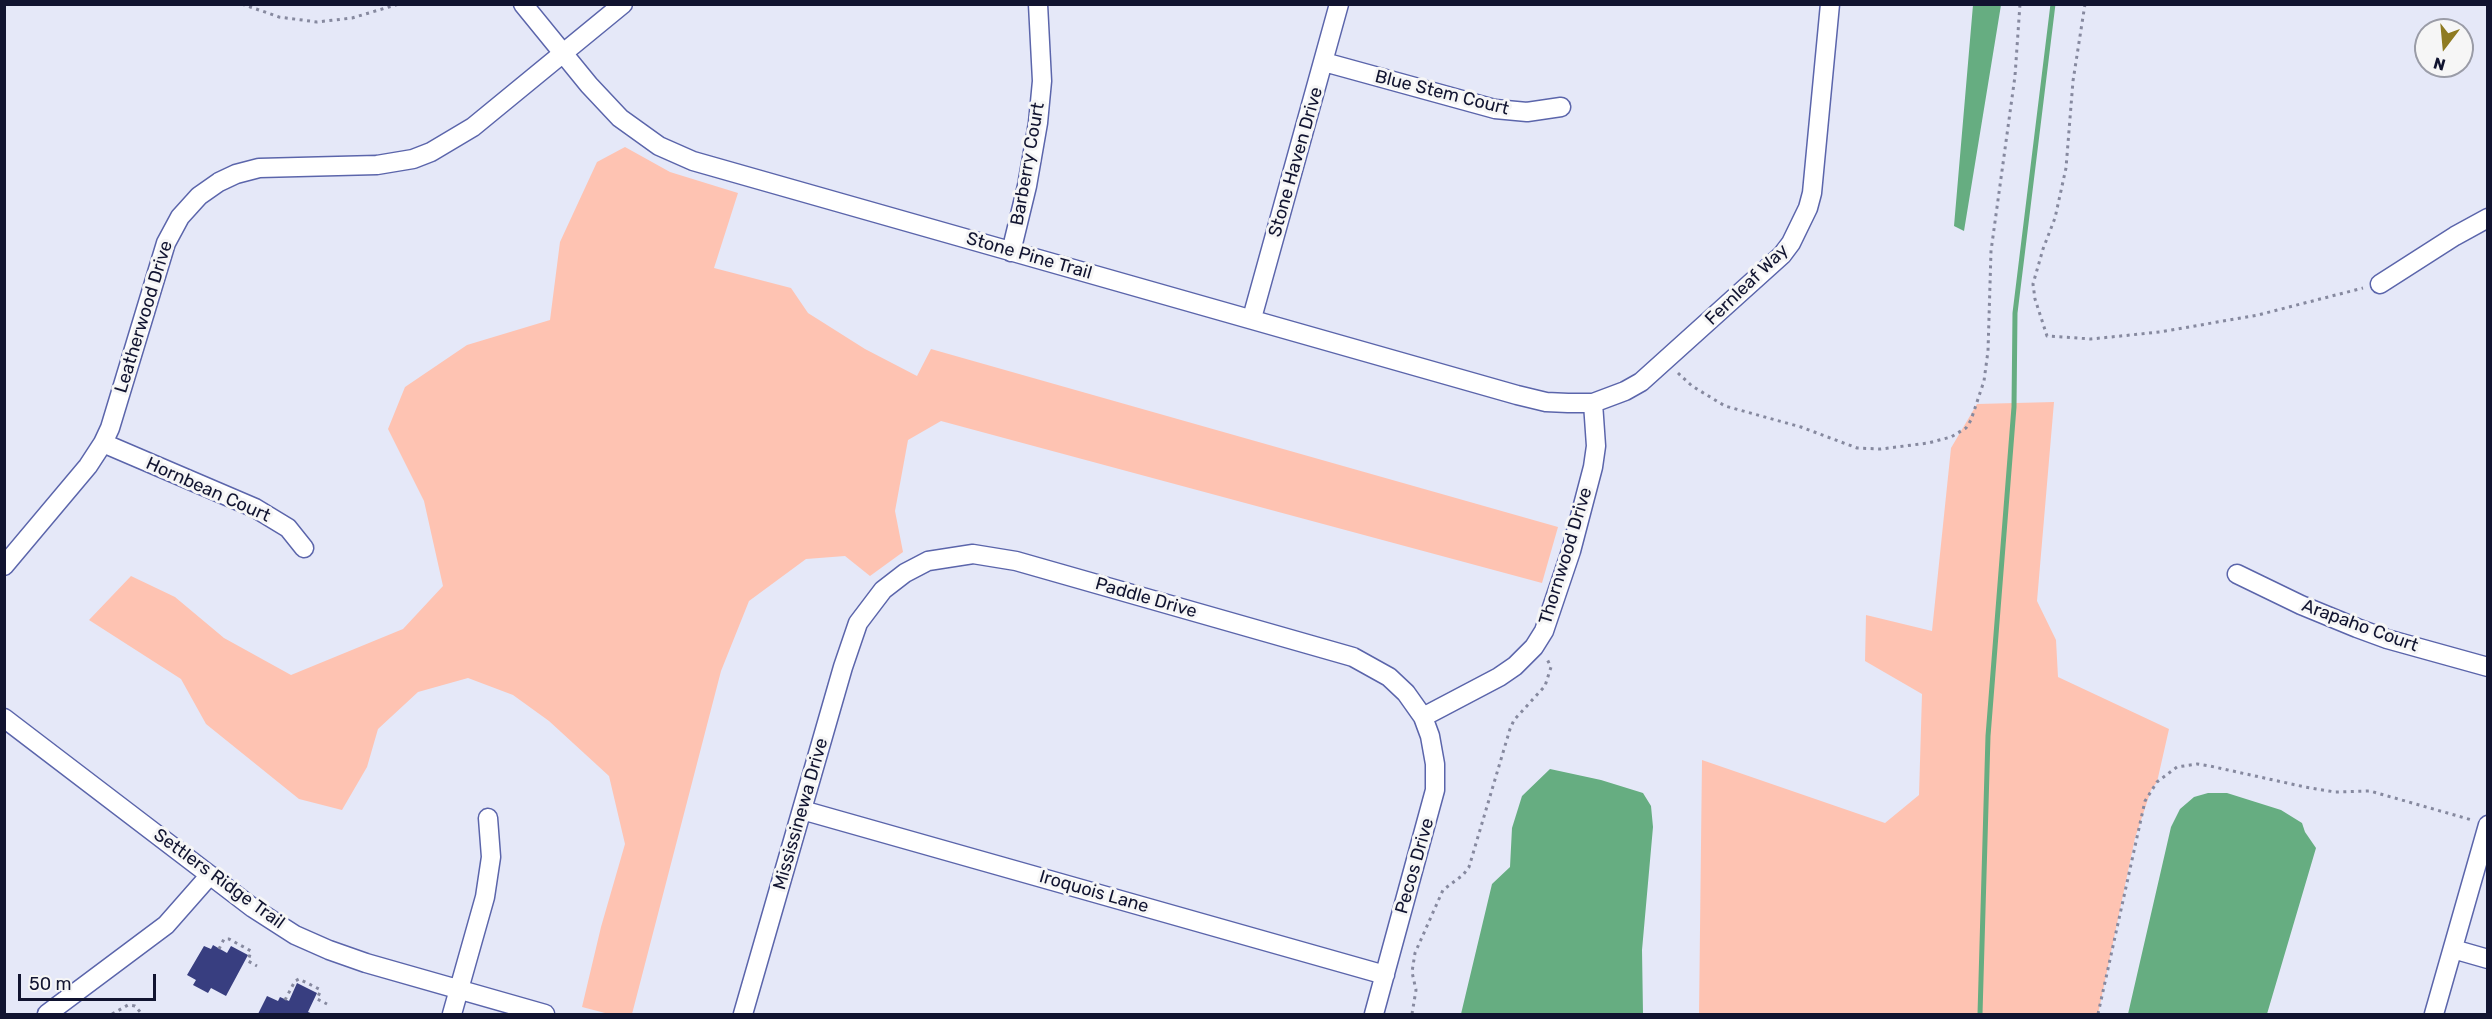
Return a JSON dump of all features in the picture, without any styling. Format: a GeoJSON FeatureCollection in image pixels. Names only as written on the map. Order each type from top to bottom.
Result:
{"type":"FeatureCollection","features":[{"type":"Feature","properties":{"kind":"street","name":"Stone Pine Trail"},"geometry":{"type":"LineString","coordinates":[[523,4],[604,102],[645,138],[672,153],[702,164],[1252,318],[1517,395],[1546,402],[1593,403]]}},
{"type":"Feature","properties":{"kind":"street","name":"Leatherwood Drive"},"geometry":{"type":"LineString","coordinates":[[4,566],[88,466],[103,443],[110,428],[166,243],[180,217],[208,189],[236,174],[260,168],[377,165],[413,159],[431,152],[473,127],[623,4]]}},
{"type":"Feature","properties":{"kind":"street","name":"Barberry Court"},"geometry":{"type":"LineString","coordinates":[[1011,252],[1029,177],[1038,123],[1042,71],[1038,4]]}},
{"type":"Feature","properties":{"kind":"street","name":"Stone Haven Drive"},"geometry":{"type":"LineString","coordinates":[[1252,318],[1339,4]]}},
{"type":"Feature","properties":{"kind":"street","name":"Fernleaf Way"},"geometry":{"type":"LineString","coordinates":[[1593,403],[1625,391],[1641,382],[1782,255],[1791,243],[1809,208],[1812,193],[1830,4]]}},
{"type":"Feature","properties":{"kind":"street","name":"Blue Stem Court"},"geometry":{"type":"LineString","coordinates":[[1324,62],[1495,109],[1527,112],[1561,107]]}},
{"type":"Feature","properties":{"kind":"street"},"geometry":{"type":"LineString","coordinates":[[2380,284],[2487,218]]}},
{"type":"Feature","properties":{"kind":"street","name":"Thornwood Drive"},"geometry":{"type":"LineString","coordinates":[[1423,717],[1499,677],[1515,666],[1534,647],[1544,631],[1554,605],[1593,467],[1596,446],[1593,403]]}},
{"type":"Feature","properties":{"kind":"street","name":"Hornbean Court"},"geometry":{"type":"LineString","coordinates":[[103,443],[255,508],[288,528],[304,548]]}},
{"type":"Feature","properties":{"kind":"street","name":"Paddle Drive"},"geometry":{"type":"LineString","coordinates":[[863,615],[883,590],[928,561],[951,556],[986,554],[1353,657],[1370,664],[1389,677],[1406,693],[1423,717]]}},
{"type":"Feature","properties":{"kind":"street","name":"Arapaho Court"},"geometry":{"type":"LineString","coordinates":[[2237,574],[2301,605],[2357,628],[2487,667]]}},
{"type":"Feature","properties":{"kind":"street","name":"Mississinewa Drive"},"geometry":{"type":"LineString","coordinates":[[743,1014],[850,641],[863,615]]}},
{"type":"Feature","properties":{"kind":"street","name":"Pecos Drive"},"geometry":{"type":"LineString","coordinates":[[1374,1014],[1435,790],[1433,751],[1423,717]]}},
{"type":"Feature","properties":{"kind":"street","name":"Settlers Ridge Trail"},"geometry":{"type":"LineString","coordinates":[[4,718],[274,922],[315,945],[459,991],[545,1014]]}},
{"type":"Feature","properties":{"kind":"street","name":"Iroquois Lane"},"geometry":{"type":"LineString","coordinates":[[802,810],[1385,975]]}},
{"type":"Feature","properties":{"kind":"street"},"geometry":{"type":"LineString","coordinates":[[453,1014],[486,897],[491,857],[488,818]]}},
{"type":"Feature","properties":{"kind":"street"},"geometry":{"type":"LineString","coordinates":[[2434,1014],[2487,825]]}},
{"type":"Feature","properties":{"kind":"street"},"geometry":{"type":"LineString","coordinates":[[47,1014],[166,925],[210,875]]}},
{"type":"Feature","properties":{"kind":"street"},"geometry":{"type":"LineString","coordinates":[[2453,949],[2487,959]]}},
{"type":"Feature","properties":{"kind":"path"},"geometry":{"type":"LineString","coordinates":[[242,4],[279,17],[317,22],[352,18],[399,4]]}},
{"type":"Feature","properties":{"kind":"path"},"geometry":{"type":"LineString","coordinates":[[1678,373],[1699,391],[1725,406],[1800,427],[1857,448],[1881,449],[1928,443],[1951,437],[1966,428],[1977,404],[1986,361],[1991,251],[2015,76],[2020,4]]}},
{"type":"Feature","properties":{"kind":"path"},"geometry":{"type":"LineString","coordinates":[[2085,4],[2073,81],[2066,168],[2055,218],[2033,284],[2035,299],[2047,336],[2091,339],[2160,332],[2258,315],[2342,293]]}},
{"type":"Feature","properties":{"kind":"path"},"geometry":{"type":"LineString","coordinates":[[1412,1014],[1415,1001],[1412,972],[1415,953],[1443,890],[1463,875],[1469,867],[1514,720],[1545,686],[1548,678],[1550,663],[1534,647]]}},
{"type":"Feature","properties":{"kind":"path"},"geometry":{"type":"LineString","coordinates":[[2098,1014],[2145,801],[2157,782],[2177,767],[2210,765],[2335,792],[2370,791],[2469,820]]}},
{"type":"Feature","properties":{"kind":"path"},"geometry":{"type":"LineString","coordinates":[[219,949],[224,939],[229,939],[251,951],[248,961],[257,966]]}},
{"type":"Feature","properties":{"kind":"path"},"geometry":{"type":"LineString","coordinates":[[285,1000],[295,981],[299,979],[319,989],[317,999],[327,1004]]}},
{"type":"Feature","properties":{"kind":"path"},"geometry":{"type":"LineString","coordinates":[[112,1014],[128,1005],[135,1006],[142,1014]]}},
{"type":"Feature","properties":{"kind":"shaded area"},"geometry":{"type":"Polygon","coordinates":[[[1973,5],[2001,5],[1964,231],[1954,226],[1973,5]]]}},
{"type":"Feature","properties":{"kind":"shaded area"},"geometry":{"type":"Polygon","coordinates":[[[625,147],[670,172],[738,193],[714,268],[791,288],[808,313],[865,349],[917,376],[931,349],[1558,527],[1542,583],[941,421],[908,440],[895,511],[903,552],[870,576],[845,556],[806,559],[749,601],[721,671],[632,1014],[609,1014],[582,1007],[601,927],[625,844],[609,776],[549,721],[513,695],[468,678],[418,692],[378,729],[367,767],[342,810],[299,799],[206,724],[181,679],[89,620],[131,576],[175,597],[224,638],[291,675],[403,629],[443,586],[424,501],[388,429],[405,387],[467,345],[550,320],[560,242],[597,162],[625,147]]]}},
{"type":"Feature","properties":{"kind":"shaded area"},"geometry":{"type":"Polygon","coordinates":[[[2054,402],[2037,601],[2056,640],[2058,677],[2169,729],[2157,782],[2151,790],[2135,838],[2098,1014],[1699,1014],[1702,760],[1885,823],[1919,795],[1922,694],[1865,661],[1866,615],[1932,631],[1951,448],[1977,404],[2054,402]]]}},
{"type":"Feature","properties":{"kind":"shaded area"},"geometry":{"type":"Polygon","coordinates":[[[1550,769],[1601,780],[1643,793],[1651,806],[1653,827],[1642,950],[1643,1014],[1461,1014],[1492,884],[1510,867],[1512,828],[1522,796],[1550,769]]]}},
{"type":"Feature","properties":{"kind":"shaded area"},"geometry":{"type":"Polygon","coordinates":[[[2208,793],[2227,793],[2281,810],[2302,823],[2316,848],[2267,1014],[2128,1014],[2171,827],[2180,809],[2194,797],[2208,793]]]}},
{"type":"Feature","properties":{"kind":"building"},"geometry":{"type":"Polygon","coordinates":[[[213,945],[227,953],[231,946],[248,955],[226,996],[211,988],[208,993],[193,985],[196,980],[187,975],[204,946],[211,949],[213,945]]]}},
{"type":"Feature","properties":{"kind":"building"},"geometry":{"type":"Polygon","coordinates":[[[297,983],[317,993],[308,1012],[313,1014],[258,1014],[267,996],[278,1001],[280,997],[289,1001],[297,983]]]}},
{"type":"Feature","properties":{"kind":"waterway"},"geometry":{"type":"LineString","coordinates":[[1980,1014],[1988,736],[2014,407],[2015,313],[2053,4]]}}]}
